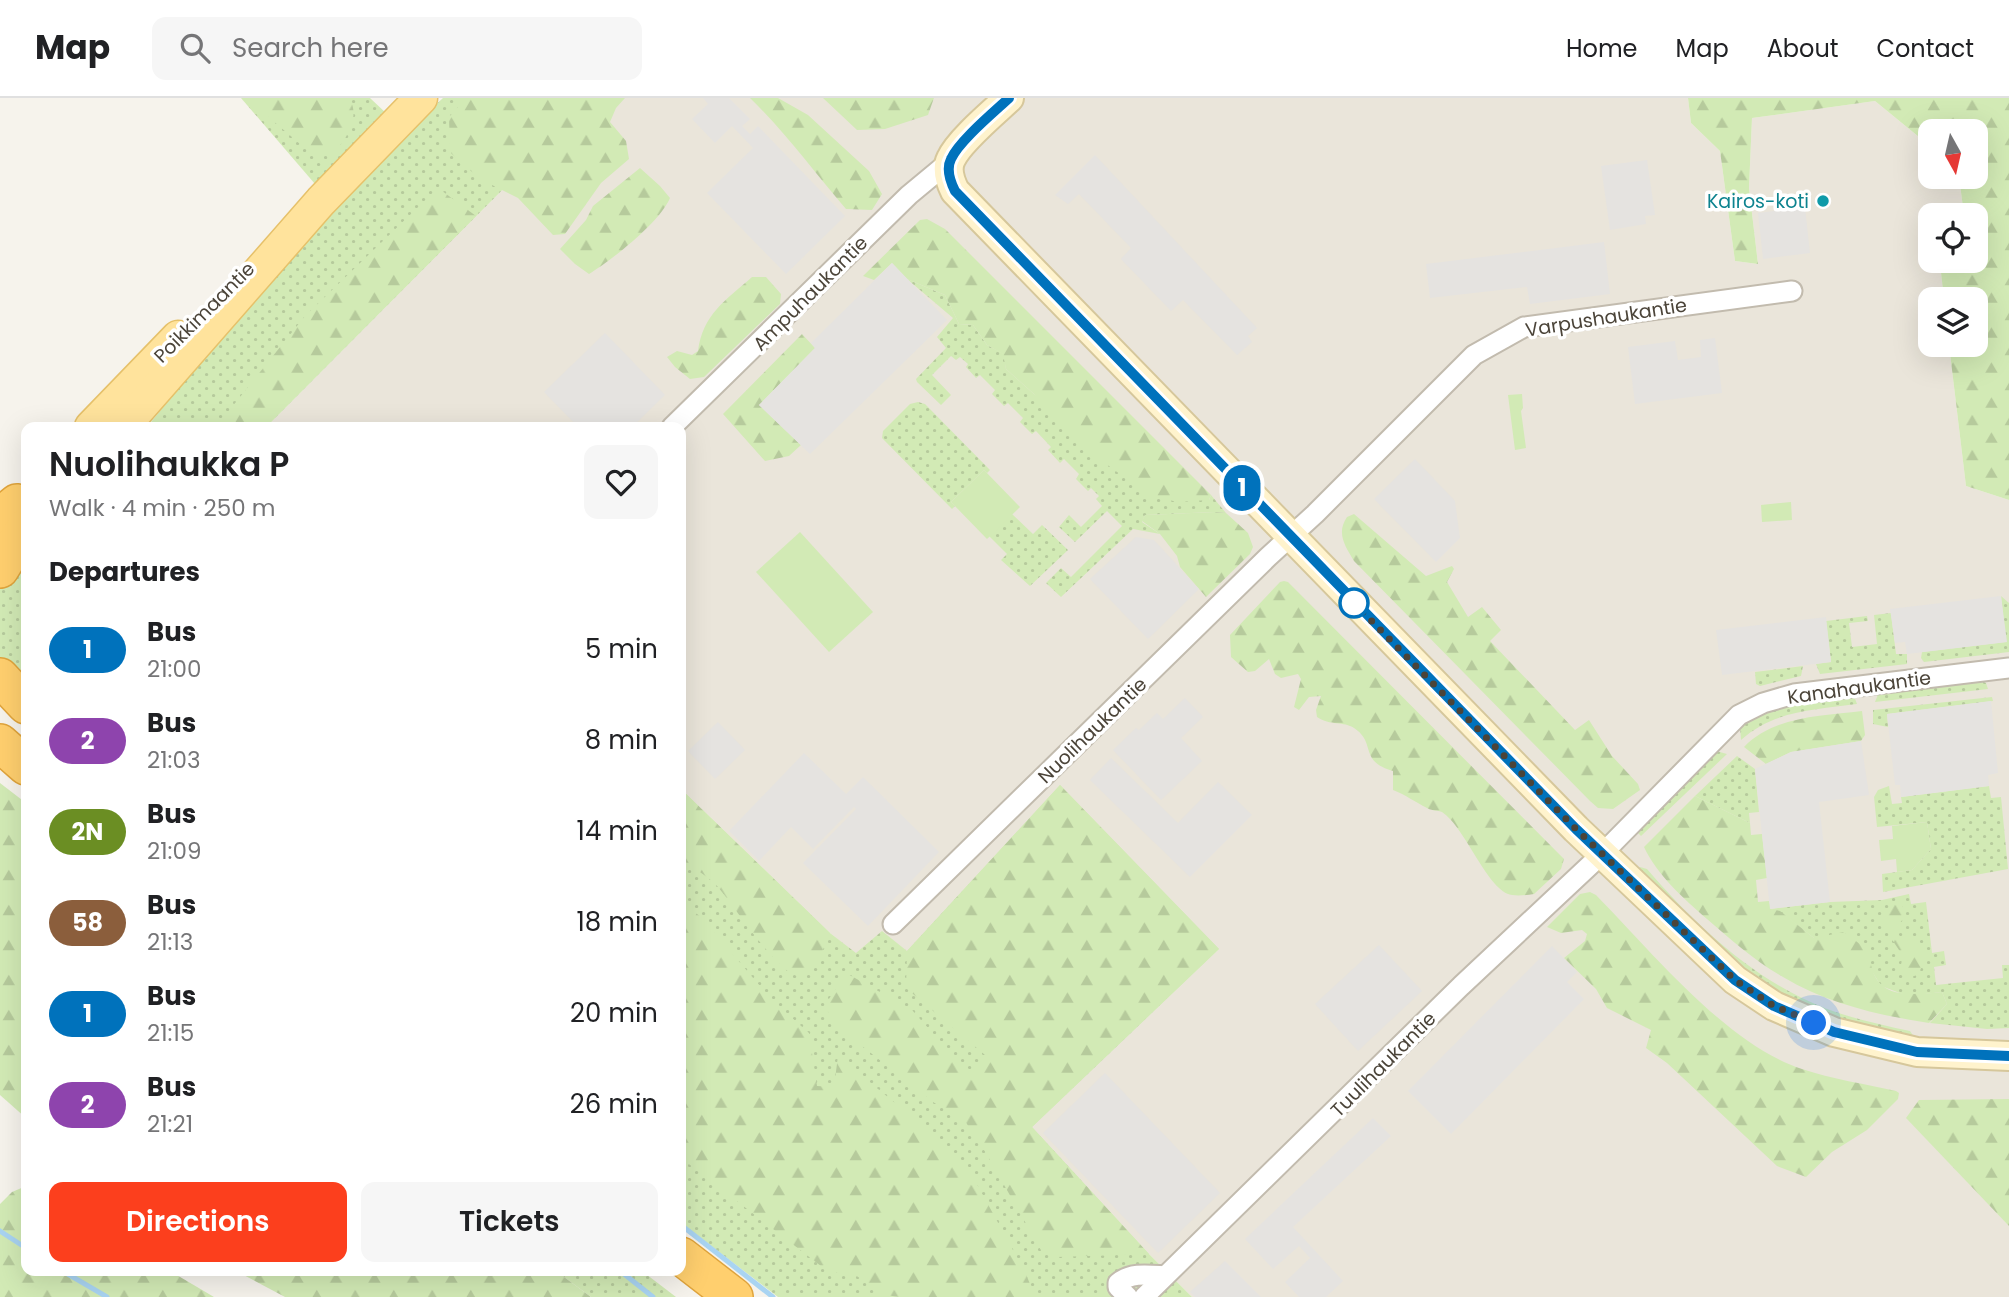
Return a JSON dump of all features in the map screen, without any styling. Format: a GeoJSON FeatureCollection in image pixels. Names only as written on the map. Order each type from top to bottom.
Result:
{"type":"FeatureCollection","features":[{"type":"Feature","properties":{"kind":"highway"},"geometry":{"type":"LineString","coordinates":[[0,569],[16,515]]}},
{"type":"Feature","properties":{"kind":"highway"},"geometry":{"type":"LineString","coordinates":[[0,677],[21,700]]}},
{"type":"Feature","properties":{"kind":"highway"},"geometry":{"type":"LineString","coordinates":[[0,701],[21,720]]}},
{"type":"Feature","properties":{"kind":"highway"},"geometry":{"type":"LineString","coordinates":[[0,743],[21,762]]}},
{"type":"Feature","properties":{"kind":"highway"},"geometry":{"type":"LineString","coordinates":[[0,757],[21,770]]}},
{"type":"Feature","properties":{"kind":"highway"},"geometry":{"type":"LineString","coordinates":[[686,1260],[734,1297]]}},
{"type":"Feature","properties":{"kind":"highway"},"geometry":{"type":"LineString","coordinates":[[668,1276],[694,1297]]}},
{"type":"Feature","properties":{"kind":"main road","name":"Poikkimaantie"},"geometry":{"type":"LineString","coordinates":[[127,422],[321,201],[421,98]]}},
{"type":"Feature","properties":{"kind":"main road","name":"Poikkimaantie"},"geometry":{"type":"LineString","coordinates":[[96,422],[244,270],[321,201]]}},
{"type":"Feature","properties":{"kind":"main road"},"geometry":{"type":"LineString","coordinates":[[0,554],[16,515]]}},
{"type":"Feature","properties":{"kind":"street"},"geometry":{"type":"LineString","coordinates":[[1009,98],[950,160],[949,179],[955,191],[1625,878],[1735,980],[1774,1006],[1834,1032],[1917,1052],[2009,1056]]}},
{"type":"Feature","properties":{"kind":"street","name":"Ampuhaukantie"},"geometry":{"type":"LineString","coordinates":[[677,422],[909,195],[950,160]]}},
{"type":"Feature","properties":{"kind":"street","name":"Varpushaukantie"},"geometry":{"type":"LineString","coordinates":[[1291,537],[1474,355],[1524,327],[1791,291]]}},
{"type":"Feature","properties":{"kind":"street","name":"Nuolihaukantie"},"geometry":{"type":"LineString","coordinates":[[893,924],[1291,537]]}},
{"type":"Feature","properties":{"kind":"street","name":"Kanahaukantie"},"geometry":{"type":"LineString","coordinates":[[1603,853],[1719,734],[1740,715],[1763,702],[1794,694],[2009,668]]}},
{"type":"Feature","properties":{"kind":"street","name":"Tuulihaukantie"},"geometry":{"type":"LineString","coordinates":[[1144,1297],[1461,986],[1603,853]]}},
{"type":"Feature","properties":{"kind":"street"},"geometry":{"type":"LineString","coordinates":[[1128,1297],[1118,1287],[1118,1283],[1124,1278],[1165,1276]]}},
{"type":"Feature","properties":{"kind":"shaded area"},"geometry":{"type":"Polygon","coordinates":[[[594,98],[1688,98],[1691,123],[1720,151],[1735,261],[1758,264],[1749,188],[1752,118],[1875,101],[1918,136],[1918,189],[1961,189],[1962,203],[1918,203],[1918,273],[1941,273],[1943,287],[1918,287],[1918,357],[1950,357],[1966,486],[2009,500],[2009,1297],[1192,1297],[1031,1127],[1219,949],[856,954],[830,933],[686,794],[686,422],[271,422],[594,98]]]}},
{"type":"Feature","properties":{"kind":"shaded area"},"geometry":{"type":"Polygon","coordinates":[[[703,98],[729,98],[750,119],[742,126],[750,134],[758,126],[845,216],[786,274],[707,193],[753,148],[732,126],[715,143],[692,119],[708,104],[703,98]]]}},
{"type":"Feature","properties":{"kind":"shaded area"},"geometry":{"type":"Polygon","coordinates":[[[1095,155],[1257,328],[1248,336],[1252,342],[1237,355],[1183,300],[1171,311],[1121,259],[1131,248],[1079,194],[1068,204],[1055,195],[1095,155]]]}},
{"type":"Feature","properties":{"kind":"shaded area"},"geometry":{"type":"Polygon","coordinates":[[[1647,160],[1655,215],[1645,216],[1646,224],[1610,230],[1601,166],[1647,160]]]}},
{"type":"Feature","properties":{"kind":"shaded area"},"geometry":{"type":"Polygon","coordinates":[[[1805,207],[1810,253],[1763,259],[1758,213],[1805,207]]]}},
{"type":"Feature","properties":{"kind":"shaded area"},"geometry":{"type":"Polygon","coordinates":[[[1604,242],[1610,294],[1530,304],[1527,287],[1430,298],[1426,264],[1604,242]]]}},
{"type":"Feature","properties":{"kind":"shaded area"},"geometry":{"type":"Polygon","coordinates":[[[892,263],[947,320],[810,454],[759,405],[815,348],[811,343],[892,263]]]}},
{"type":"Feature","properties":{"kind":"shaded area"},"geometry":{"type":"Polygon","coordinates":[[[605,333],[665,395],[637,422],[573,422],[544,392],[605,333]]]}},
{"type":"Feature","properties":{"kind":"shaded area"},"geometry":{"type":"Polygon","coordinates":[[[1715,338],[1722,393],[1635,404],[1628,347],[1675,341],[1678,360],[1701,357],[1700,340],[1715,338]]]}},
{"type":"Feature","properties":{"kind":"shaded area"},"geometry":{"type":"Polygon","coordinates":[[[1415,459],[1455,501],[1460,538],[1436,562],[1374,499],[1415,459]]]}},
{"type":"Feature","properties":{"kind":"shaded area"},"geometry":{"type":"Polygon","coordinates":[[[1136,537],[1154,540],[1199,589],[1148,639],[1090,579],[1136,537]]]}},
{"type":"Feature","properties":{"kind":"shaded area"},"geometry":{"type":"Polygon","coordinates":[[[2001,596],[2007,642],[1907,654],[1905,642],[1895,643],[1890,609],[2001,596]]]}},
{"type":"Feature","properties":{"kind":"shaded area"},"geometry":{"type":"Polygon","coordinates":[[[1826,617],[1831,662],[1722,675],[1716,630],[1826,617]]]}},
{"type":"Feature","properties":{"kind":"shaded area"},"geometry":{"type":"Polygon","coordinates":[[[1185,698],[1203,717],[1181,738],[1202,761],[1161,800],[1113,750],[1136,728],[1139,730],[1157,713],[1163,719],[1185,698]]]}},
{"type":"Feature","properties":{"kind":"shaded area"},"geometry":{"type":"Polygon","coordinates":[[[1991,701],[1998,773],[1988,775],[1989,786],[1901,797],[1900,785],[1895,785],[1887,714],[1991,701]]]}},
{"type":"Feature","properties":{"kind":"shaded area"},"geometry":{"type":"Polygon","coordinates":[[[718,722],[745,750],[715,779],[688,751],[718,722]]]}},
{"type":"Feature","properties":{"kind":"shaded area"},"geometry":{"type":"Polygon","coordinates":[[[1861,741],[1869,795],[1819,802],[1830,902],[1770,909],[1755,769],[1791,752],[1861,741]]]}},
{"type":"Feature","properties":{"kind":"shaded area"},"geometry":{"type":"Polygon","coordinates":[[[804,753],[846,794],[863,777],[939,852],[868,926],[803,863],[856,809],[854,807],[813,849],[791,827],[759,861],[729,831],[804,753]]]}},
{"type":"Feature","properties":{"kind":"shaded area"},"geometry":{"type":"Polygon","coordinates":[[[1111,758],[1178,823],[1218,782],[1252,815],[1190,877],[1090,780],[1111,758]]]}},
{"type":"Feature","properties":{"kind":"shaded area"},"geometry":{"type":"Polygon","coordinates":[[[1379,945],[1422,991],[1358,1051],[1315,1004],[1379,945]]]}},
{"type":"Feature","properties":{"kind":"shaded area"},"geometry":{"type":"Polygon","coordinates":[[[1552,946],[1577,972],[1567,982],[1584,999],[1451,1134],[1408,1091],[1552,946]]]}},
{"type":"Feature","properties":{"kind":"shaded area"},"geometry":{"type":"Polygon","coordinates":[[[1105,1073],[1220,1193],[1158,1253],[1043,1133],[1105,1073]]]}},
{"type":"Feature","properties":{"kind":"shaded area"},"geometry":{"type":"Polygon","coordinates":[[[1373,1118],[1391,1136],[1293,1227],[1343,1281],[1326,1297],[1299,1297],[1285,1282],[1310,1258],[1299,1246],[1273,1269],[1245,1239],[1373,1118]]]}},
{"type":"Feature","properties":{"kind":"shaded area"},"geometry":{"type":"Polygon","coordinates":[[[1225,1261],[1261,1297],[1195,1297],[1190,1292],[1225,1261]]]}},
{"type":"Feature","properties":{"kind":"green space"},"geometry":{"type":"Polygon","coordinates":[[[241,98],[370,98],[387,114],[315,184],[241,98]]]}},
{"type":"Feature","properties":{"kind":"green space"},"geometry":{"type":"Polygon","coordinates":[[[246,98],[349,98],[354,114],[346,137],[331,156],[316,156],[246,98]]]}},
{"type":"Feature","properties":{"kind":"green space"},"geometry":{"type":"Polygon","coordinates":[[[443,98],[594,98],[271,422],[151,422],[277,266],[404,134],[443,98]]]}},
{"type":"Feature","properties":{"kind":"green space"},"geometry":{"type":"Polygon","coordinates":[[[466,98],[625,98],[616,108],[610,122],[626,141],[629,159],[601,183],[565,234],[553,235],[518,198],[490,184],[465,167],[450,152],[449,117],[466,98]]]}},
{"type":"Feature","properties":{"kind":"green space"},"geometry":{"type":"Polygon","coordinates":[[[750,98],[778,98],[808,115],[869,171],[882,194],[872,210],[846,209],[750,98]]]}},
{"type":"Feature","properties":{"kind":"green space"},"geometry":{"type":"Polygon","coordinates":[[[823,98],[934,98],[928,115],[885,129],[857,130],[823,98]]]}},
{"type":"Feature","properties":{"kind":"green space"},"geometry":{"type":"Polygon","coordinates":[[[1688,98],[2009,98],[2009,500],[1966,486],[1950,357],[1988,357],[1988,287],[1943,287],[1941,273],[1988,273],[1988,203],[1962,203],[1961,189],[1988,189],[1988,119],[1918,119],[1918,136],[1875,101],[1752,118],[1749,188],[1758,264],[1735,261],[1720,151],[1691,123],[1688,98]]]}},
{"type":"Feature","properties":{"kind":"green space"},"geometry":{"type":"Polygon","coordinates":[[[640,168],[670,198],[665,208],[646,229],[589,274],[560,249],[586,220],[593,206],[640,168]]]}},
{"type":"Feature","properties":{"kind":"green space"},"geometry":{"type":"Polygon","coordinates":[[[438,188],[476,216],[271,422],[220,422],[305,316],[438,188]]]}},
{"type":"Feature","properties":{"kind":"green space"},"geometry":{"type":"Polygon","coordinates":[[[927,219],[945,229],[1211,495],[1209,500],[1178,502],[1150,496],[1102,461],[1006,369],[1003,354],[987,345],[973,325],[959,324],[945,295],[907,279],[892,263],[874,280],[863,276],[920,220],[927,219]]]}},
{"type":"Feature","properties":{"kind":"green space"},"geometry":{"type":"Polygon","coordinates":[[[752,277],[766,277],[781,294],[780,304],[704,377],[690,379],[667,357],[677,351],[692,355],[698,351],[710,318],[724,301],[752,277]]]}},
{"type":"Feature","properties":{"kind":"green space"},"geometry":{"type":"Polygon","coordinates":[[[907,279],[945,295],[959,324],[973,325],[987,345],[1004,354],[1006,369],[1034,394],[1209,500],[1211,495],[1226,513],[1145,515],[1142,522],[1160,534],[1133,529],[1061,597],[1046,583],[1061,568],[1071,577],[1122,526],[1107,511],[1075,542],[1059,527],[1069,515],[1081,527],[1102,506],[1096,499],[1099,496],[1091,488],[1088,491],[1076,479],[1079,474],[1064,459],[1060,463],[1048,450],[1051,447],[1036,431],[1032,434],[1020,422],[1023,418],[1008,403],[1004,406],[992,394],[995,390],[980,375],[976,378],[966,367],[968,364],[960,357],[956,360],[951,356],[932,375],[951,395],[941,405],[917,382],[916,379],[946,348],[937,337],[953,318],[907,279]]]}},
{"type":"Feature","properties":{"kind":"green space"},"geometry":{"type":"Polygon","coordinates":[[[802,334],[815,348],[759,405],[801,445],[789,456],[765,461],[723,414],[802,334]]]}},
{"type":"Feature","properties":{"kind":"green space"},"geometry":{"type":"Polygon","coordinates":[[[1522,394],[1521,411],[1526,448],[1515,450],[1508,395],[1522,394]]]}},
{"type":"Feature","properties":{"kind":"green space"},"geometry":{"type":"Polygon","coordinates":[[[910,404],[925,404],[990,470],[987,473],[984,470],[951,502],[955,506],[952,509],[882,438],[883,431],[910,404]]]}},
{"type":"Feature","properties":{"kind":"green space"},"geometry":{"type":"Polygon","coordinates":[[[984,470],[1020,507],[987,539],[951,502],[984,470]]]}},
{"type":"Feature","properties":{"kind":"green space"},"geometry":{"type":"Polygon","coordinates":[[[1791,502],[1792,520],[1762,522],[1761,505],[1791,502]]]}},
{"type":"Feature","properties":{"kind":"green space"},"geometry":{"type":"Polygon","coordinates":[[[1226,513],[1248,533],[1253,547],[1250,554],[1206,597],[1180,567],[1177,556],[1160,534],[1142,521],[1145,515],[1226,513]]]}},
{"type":"Feature","properties":{"kind":"green space"},"geometry":{"type":"Polygon","coordinates":[[[1012,514],[1033,534],[1042,525],[1068,550],[1030,586],[1001,560],[1007,554],[989,536],[1012,514]]]}},
{"type":"Feature","properties":{"kind":"green space"},"geometry":{"type":"Polygon","coordinates":[[[1354,514],[1426,576],[1452,566],[1454,569],[1447,582],[1468,617],[1482,607],[1501,630],[1490,641],[1575,730],[1589,720],[1612,756],[1638,784],[1640,790],[1613,809],[1598,808],[1590,801],[1354,561],[1345,545],[1342,529],[1347,517],[1354,514]]]}},
{"type":"Feature","properties":{"kind":"green space"},"geometry":{"type":"Polygon","coordinates":[[[800,532],[873,612],[829,652],[756,572],[800,532]]]}},
{"type":"Feature","properties":{"kind":"green space"},"geometry":{"type":"Polygon","coordinates":[[[21,559],[21,686],[0,664],[0,589],[9,572],[21,559]]]}},
{"type":"Feature","properties":{"kind":"green space"},"geometry":{"type":"Polygon","coordinates":[[[1280,582],[1288,582],[1564,859],[1561,869],[1534,894],[1512,895],[1503,891],[1494,883],[1451,820],[1442,812],[1429,809],[1393,790],[1393,771],[1375,762],[1361,734],[1350,726],[1327,722],[1317,717],[1316,710],[1321,696],[1309,697],[1299,710],[1294,707],[1301,679],[1298,674],[1281,678],[1275,674],[1269,659],[1255,671],[1248,672],[1231,657],[1230,635],[1280,582]]]}},
{"type":"Feature","properties":{"kind":"green space"},"geometry":{"type":"Polygon","coordinates":[[[2001,596],[2009,603],[2009,652],[1924,662],[1921,658],[1922,652],[2006,642],[2001,596]]]}},
{"type":"Feature","properties":{"kind":"green space"},"geometry":{"type":"Polygon","coordinates":[[[1891,613],[1896,654],[1907,654],[1907,664],[1820,674],[1816,664],[1831,662],[1826,621],[1867,616],[1868,621],[1849,623],[1852,647],[1877,644],[1874,615],[1891,613]]]}},
{"type":"Feature","properties":{"kind":"green space"},"geometry":{"type":"Polygon","coordinates":[[[1803,666],[1801,676],[1760,686],[1756,684],[1755,672],[1803,666]]]}},
{"type":"Feature","properties":{"kind":"green space"},"geometry":{"type":"Polygon","coordinates":[[[1982,681],[1988,689],[1875,702],[1879,692],[1982,681]]]}},
{"type":"Feature","properties":{"kind":"green space"},"geometry":{"type":"Polygon","coordinates":[[[1854,696],[1857,704],[1781,717],[1754,730],[1741,740],[1740,727],[1768,712],[1794,704],[1854,696]]]}},
{"type":"Feature","properties":{"kind":"green space"},"geometry":{"type":"Polygon","coordinates":[[[1992,697],[1993,701],[1887,714],[1888,727],[1873,724],[1873,710],[1992,697]]]}},
{"type":"Feature","properties":{"kind":"green space"},"geometry":{"type":"Polygon","coordinates":[[[1862,711],[1865,735],[1861,741],[1791,752],[1766,764],[1744,747],[1769,729],[1784,723],[1815,716],[1862,711]]]}},
{"type":"Feature","properties":{"kind":"green space"},"geometry":{"type":"Polygon","coordinates":[[[1716,751],[1727,754],[1641,836],[1635,830],[1716,751]]]}},
{"type":"Feature","properties":{"kind":"green space"},"geometry":{"type":"Polygon","coordinates":[[[1737,756],[1755,769],[1759,812],[1749,813],[1750,823],[1695,796],[1737,756]]]}},
{"type":"Feature","properties":{"kind":"green space"},"geometry":{"type":"Polygon","coordinates":[[[0,783],[21,799],[21,1114],[0,1095],[0,783]]]}},
{"type":"Feature","properties":{"kind":"green space"},"geometry":{"type":"Polygon","coordinates":[[[1060,785],[1219,949],[1032,1127],[1192,1297],[778,1297],[686,1227],[686,794],[830,933],[856,953],[882,931],[907,951],[1060,785]]]}},
{"type":"Feature","properties":{"kind":"green space"},"geometry":{"type":"Polygon","coordinates":[[[1060,785],[1219,949],[1032,1127],[1149,1254],[1057,1257],[1042,1252],[965,1121],[933,1102],[829,1020],[827,1002],[846,973],[912,1010],[953,1056],[971,1071],[985,1055],[906,988],[907,951],[1060,785]]]}},
{"type":"Feature","properties":{"kind":"green space"},"geometry":{"type":"Polygon","coordinates":[[[1889,786],[1892,804],[1902,803],[1901,797],[1989,786],[1991,798],[2001,797],[2008,869],[1883,892],[1882,874],[1912,870],[1931,849],[1927,822],[1877,827],[1874,797],[1878,790],[1889,786]]]}},
{"type":"Feature","properties":{"kind":"green space"},"geometry":{"type":"Polygon","coordinates":[[[686,794],[830,933],[811,970],[800,976],[791,974],[756,937],[716,885],[686,862],[686,794]]]}},
{"type":"Feature","properties":{"kind":"green space"},"geometry":{"type":"Polygon","coordinates":[[[1695,796],[1750,823],[1751,835],[1762,834],[1767,878],[1756,880],[1758,902],[1769,901],[1771,909],[1780,911],[1814,938],[1844,932],[1869,951],[1876,978],[1892,991],[1915,994],[1942,992],[1947,1004],[1929,1023],[1854,1007],[1783,977],[1734,942],[1672,886],[1644,847],[1695,796]]]}},
{"type":"Feature","properties":{"kind":"green space"},"geometry":{"type":"Polygon","coordinates":[[[1927,822],[1931,849],[1912,870],[1897,872],[1896,859],[1881,861],[1879,840],[1893,839],[1892,826],[1927,822]]]}},
{"type":"Feature","properties":{"kind":"green space"},"geometry":{"type":"Polygon","coordinates":[[[1640,867],[1647,869],[1686,911],[1729,950],[1776,984],[1827,1009],[1910,1031],[1914,1037],[1875,1031],[1825,1015],[1776,990],[1737,965],[1637,871],[1640,867]]]}},
{"type":"Feature","properties":{"kind":"green space"},"geometry":{"type":"Polygon","coordinates":[[[1590,892],[1596,895],[1691,994],[1746,1039],[1774,1057],[1802,1069],[1896,1091],[1899,1093],[1898,1099],[1867,1130],[1832,1152],[1806,1177],[1777,1166],[1667,1063],[1646,1048],[1651,1030],[1607,1008],[1596,989],[1564,958],[1585,941],[1587,934],[1582,930],[1561,933],[1547,927],[1580,894],[1590,892]]]}},
{"type":"Feature","properties":{"kind":"green space"},"geometry":{"type":"Polygon","coordinates":[[[1909,894],[1911,904],[1926,902],[1932,953],[1944,951],[1946,965],[1934,967],[1936,985],[2003,978],[2002,965],[2009,965],[2009,1028],[1987,1029],[1930,1023],[1947,1004],[1942,992],[1908,996],[1881,986],[1870,968],[1814,938],[1780,912],[1770,909],[1830,902],[1882,900],[1909,894]]]}},
{"type":"Feature","properties":{"kind":"green space"},"geometry":{"type":"Polygon","coordinates":[[[1895,904],[1902,905],[1903,919],[1896,928],[1900,937],[1910,936],[1914,944],[1926,952],[1919,974],[1907,979],[1899,973],[1903,956],[1882,918],[1895,904]]]}},
{"type":"Feature","properties":{"kind":"green space"},"geometry":{"type":"Polygon","coordinates":[[[686,905],[702,918],[772,1000],[809,1033],[817,1086],[834,1087],[838,1056],[929,1131],[973,1177],[1026,1274],[1035,1297],[901,1297],[884,1295],[851,1272],[830,1273],[686,1162],[686,905]]]}},
{"type":"Feature","properties":{"kind":"green space"},"geometry":{"type":"Polygon","coordinates":[[[2009,1099],[2009,1226],[1906,1118],[1919,1100],[2009,1099]]]}},
{"type":"Feature","properties":{"kind":"green space"},"geometry":{"type":"Polygon","coordinates":[[[21,1188],[21,1276],[178,1276],[214,1297],[0,1297],[0,1204],[12,1192],[21,1188]]]}},
{"type":"Feature","properties":{"kind":"green space"},"geometry":{"type":"Polygon","coordinates":[[[245,1276],[563,1276],[591,1297],[285,1297],[245,1276]]]}},
{"type":"Feature","properties":{"kind":"green space"},"geometry":{"type":"Polygon","coordinates":[[[563,1276],[649,1276],[676,1297],[591,1297],[563,1276]]]}},
{"type":"Feature","properties":{"kind":"waterway"},"geometry":{"type":"LineString","coordinates":[[686,1229],[773,1297]]}},
{"type":"Feature","properties":{"kind":"waterway"},"geometry":{"type":"LineString","coordinates":[[0,1231],[21,1245]]}},
{"type":"Feature","properties":{"kind":"waterway"},"geometry":{"type":"LineString","coordinates":[[71,1276],[107,1297]]}},
{"type":"Feature","properties":{"kind":"waterway"},"geometry":{"type":"LineString","coordinates":[[627,1276],[653,1297]]}},
{"type":"Feature","properties":{"kind":"bus line","name":"1"},"geometry":{"type":"LineString","coordinates":[[1009,98],[950,160],[949,179],[955,191],[1356,606],[1625,878],[1735,980],[1774,1006],[1834,1032],[1888,1046],[1938,1054],[2009,1056]]}},
{"type":"Feature","properties":{"kind":"place","name":"Kairos-koti"},"geometry":{"type":"Point","coordinates":[1823,201]}},
{"type":"Feature","properties":{"kind":"route"},"geometry":{"type":"LineString","coordinates":[[1354,603],[1625,878],[1735,980],[1774,1006],[1814,1023]]}}]}
